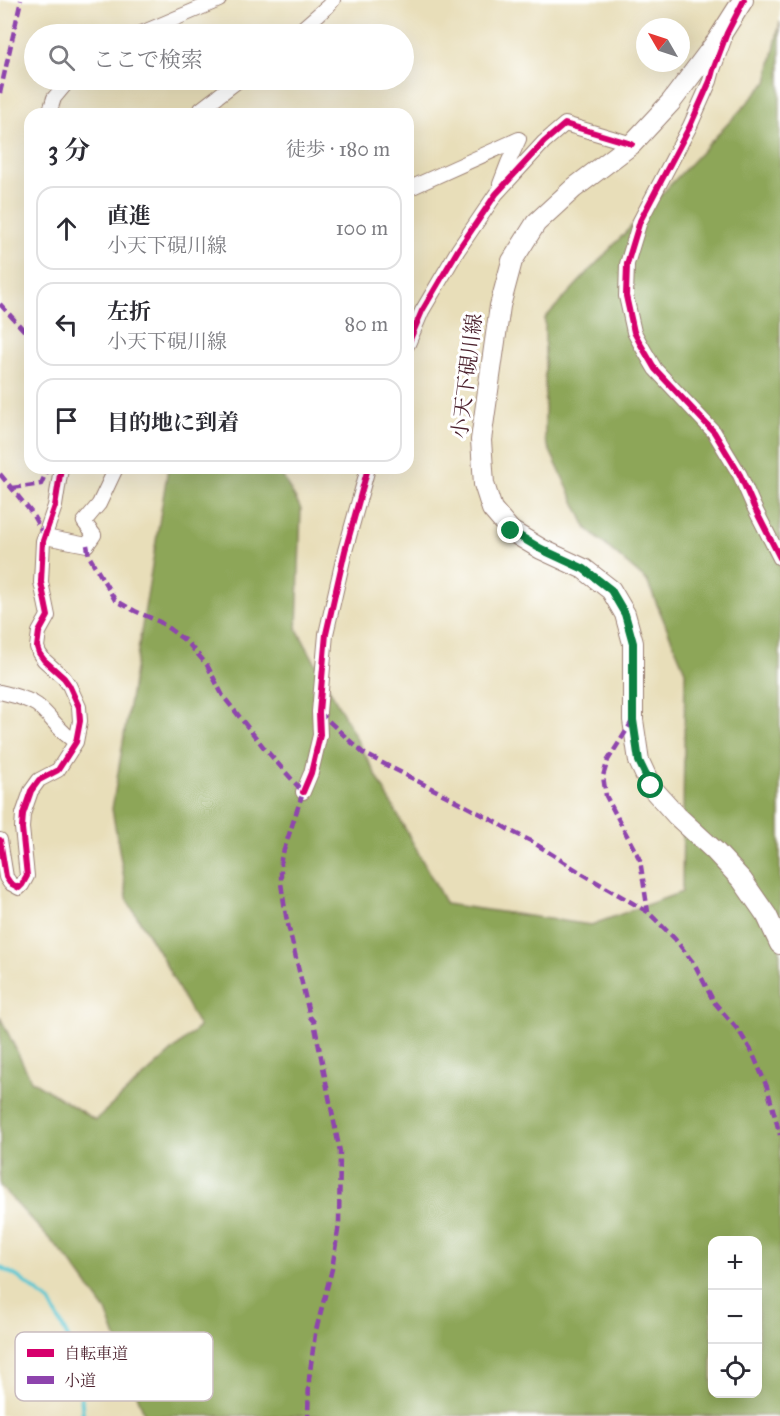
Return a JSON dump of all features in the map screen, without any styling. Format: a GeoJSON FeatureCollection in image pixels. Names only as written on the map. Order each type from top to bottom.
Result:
{"type":"FeatureCollection","features":[{"type":"Feature","properties":{"kind":"main road","name":"小天下硯川線"},"geometry":{"type":"LineString","coordinates":[[743,0],[717,41],[671,102],[632,144],[574,188],[536,223],[512,261],[500,306],[481,440],[484,484],[492,509],[511,531],[541,549],[584,569],[611,590],[625,614],[633,643],[633,720],[639,761],[651,786],[676,816],[715,851],[742,880],[767,916],[780,944]]}},
{"type":"Feature","properties":{"kind":"street"},"geometry":{"type":"LineString","coordinates":[[163,24],[219,0]]}},
{"type":"Feature","properties":{"kind":"street"},"geometry":{"type":"LineString","coordinates":[[308,24],[333,0]]}},
{"type":"Feature","properties":{"kind":"street"},"geometry":{"type":"LineString","coordinates":[[743,0],[727,33],[710,81],[690,126],[640,221],[627,264],[626,296],[634,332],[641,345],[656,369],[714,432],[740,475],[780,558]]}},
{"type":"Feature","properties":{"kind":"street"},"geometry":{"type":"LineString","coordinates":[[51,108],[54,98],[61,90]]}},
{"type":"Feature","properties":{"kind":"street"},"geometry":{"type":"LineString","coordinates":[[202,108],[226,90]]}},
{"type":"Feature","properties":{"kind":"street"},"geometry":{"type":"LineString","coordinates":[[414,330],[422,311],[458,250],[496,194],[531,155],[565,124],[632,144]]}},
{"type":"Feature","properties":{"kind":"street"},"geometry":{"type":"LineString","coordinates":[[414,186],[519,140],[496,194]]}},
{"type":"Feature","properties":{"kind":"street"},"geometry":{"type":"LineString","coordinates":[[0,840],[6,876],[9,883],[19,888],[27,876],[22,828],[23,814],[31,791],[39,780],[58,770],[76,742],[80,721],[79,707],[74,695],[64,678],[39,653],[37,647],[39,632],[48,616],[41,582],[43,541],[55,506],[60,474]]}},
{"type":"Feature","properties":{"kind":"street"},"geometry":{"type":"LineString","coordinates":[[45,537],[87,545],[94,535],[84,522],[99,504],[113,474]]}},
{"type":"Feature","properties":{"kind":"street"},"geometry":{"type":"LineString","coordinates":[[303,792],[311,773],[320,735],[319,712],[326,634],[345,551],[366,474]]}},
{"type":"Feature","properties":{"kind":"street"},"geometry":{"type":"LineString","coordinates":[[0,692],[38,706],[67,737],[76,742]]}},
{"type":"Feature","properties":{"kind":"green space"},"geometry":{"type":"Polygon","coordinates":[[[780,22],[780,1416],[145,1416],[139,1401],[213,1401],[213,1332],[114,1332],[106,1311],[69,1260],[0,1186],[0,1017],[31,1080],[95,1120],[199,1027],[159,952],[128,902],[112,809],[167,474],[281,474],[301,509],[297,629],[446,904],[591,925],[682,892],[685,671],[647,581],[587,529],[545,440],[545,318],[767,82],[780,22]]]}},
{"type":"Feature","properties":{"kind":"waterway"},"geometry":{"type":"LineString","coordinates":[[0,1267],[18,1277],[50,1302],[65,1332]]}},
{"type":"Feature","properties":{"kind":"waterway"},"geometry":{"type":"LineString","coordinates":[[82,1401],[83,1416]]}},
{"type":"Feature","properties":{"kind":"marked path"},"geometry":{"type":"LineString","coordinates":[[0,93],[21,0]]}},
{"type":"Feature","properties":{"kind":"marked path"},"geometry":{"type":"LineString","coordinates":[[0,304],[24,330]]}},
{"type":"Feature","properties":{"kind":"marked path"},"geometry":{"type":"LineString","coordinates":[[0,474],[31,512],[45,537]]}},
{"type":"Feature","properties":{"kind":"marked path"},"geometry":{"type":"LineString","coordinates":[[12,488],[41,484],[45,474]]}},
{"type":"Feature","properties":{"kind":"marked path"},"geometry":{"type":"LineString","coordinates":[[87,545],[89,556],[115,600],[160,622],[187,642],[207,665],[223,696],[303,792],[281,859],[281,883],[286,916],[310,1017],[314,1022],[340,1152],[339,1224],[332,1269],[315,1334],[309,1379],[308,1416]]}},
{"type":"Feature","properties":{"kind":"marked path"},"geometry":{"type":"LineString","coordinates":[[319,712],[363,753],[531,841],[648,912],[675,939],[695,965],[714,1002],[739,1031],[752,1052],[767,1087],[780,1135]]}},
{"type":"Feature","properties":{"kind":"marked path"},"geometry":{"type":"LineString","coordinates":[[633,720],[608,760],[603,776],[606,796],[640,860],[648,912]]}},
{"type":"Feature","properties":{"kind":"cycle path"},"geometry":{"type":"LineString","coordinates":[[744,0],[727,33],[710,81],[690,126],[640,221],[627,264],[626,296],[634,332],[655,369],[714,432],[740,475],[780,558]]}},
{"type":"Feature","properties":{"kind":"cycle path"},"geometry":{"type":"LineString","coordinates":[[414,330],[422,311],[458,250],[496,194],[544,142],[565,124],[632,144]]}},
{"type":"Feature","properties":{"kind":"cycle path"},"geometry":{"type":"LineString","coordinates":[[0,840],[6,877],[10,883],[19,888],[27,876],[22,828],[23,814],[31,791],[39,780],[58,770],[76,742],[80,721],[79,707],[69,685],[44,660],[37,647],[39,632],[48,616],[41,582],[43,541],[55,506],[60,474]]}},
{"type":"Feature","properties":{"kind":"cycle path"},"geometry":{"type":"LineString","coordinates":[[303,792],[311,773],[320,735],[319,712],[326,634],[345,551],[366,474]]}},
{"type":"Feature","properties":{"kind":"route"},"geometry":{"type":"LineString","coordinates":[[511,531],[541,549],[584,569],[611,590],[625,614],[633,643],[633,720],[639,761],[651,786]]}}]}
